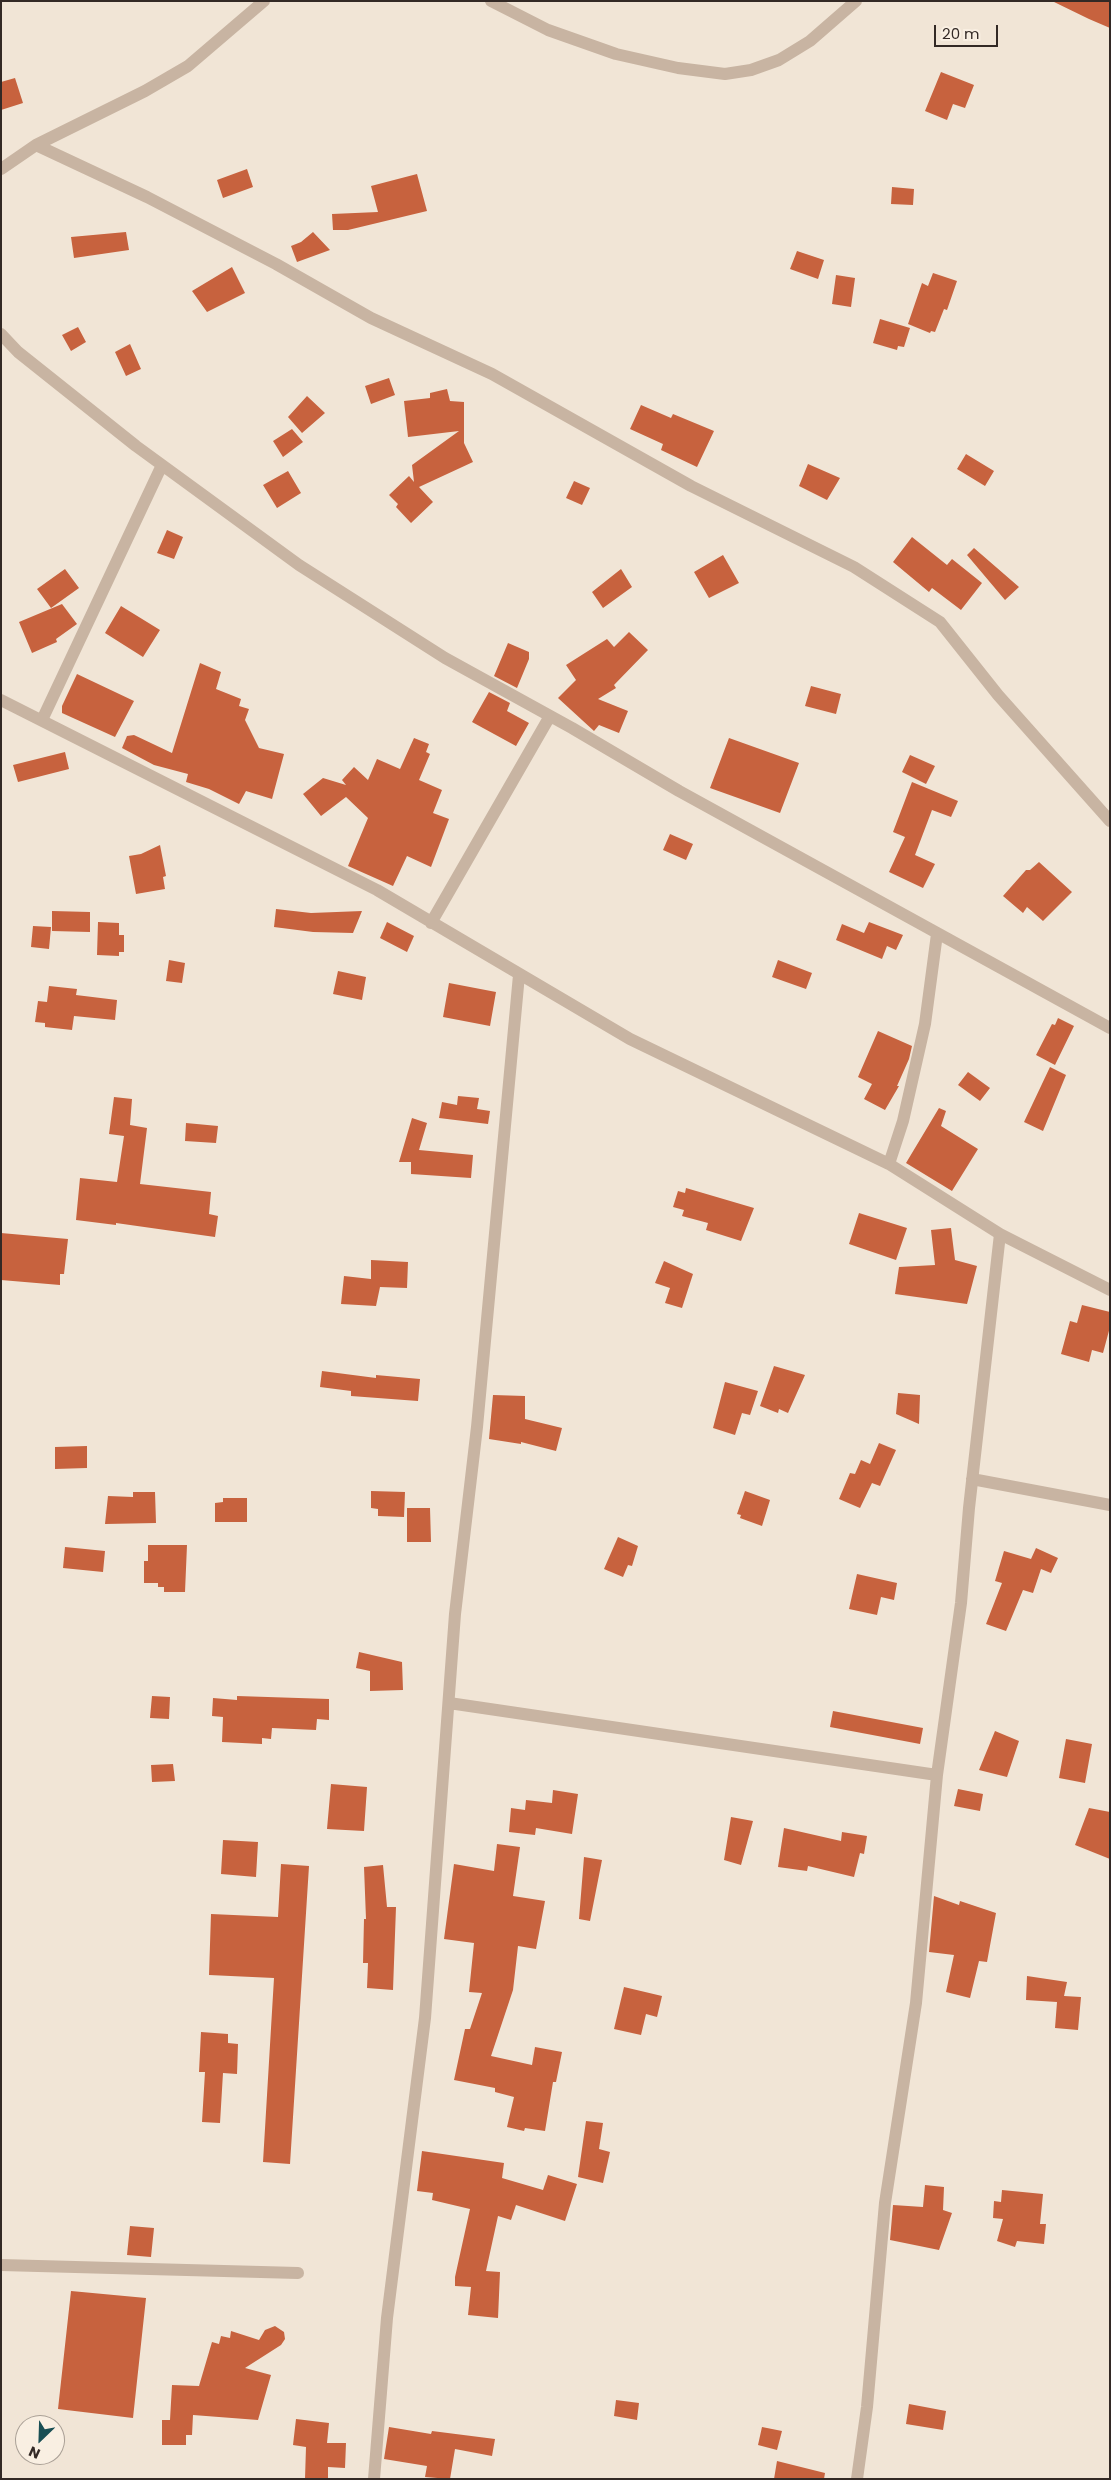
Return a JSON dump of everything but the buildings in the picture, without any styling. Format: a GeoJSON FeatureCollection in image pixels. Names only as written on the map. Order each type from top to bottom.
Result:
{"type":"FeatureCollection","features":[{"type":"Feature","properties":{"kind":"street"},"geometry":{"type":"LineString","coordinates":[[1,169],[36,145],[145,91],[188,66],[264,1]]}},
{"type":"Feature","properties":{"kind":"street"},"geometry":{"type":"LineString","coordinates":[[491,1],[548,30],[616,54],[678,68],[725,74],[751,70],[779,60],[810,41],[856,1]]}},
{"type":"Feature","properties":{"kind":"street"},"geometry":{"type":"LineString","coordinates":[[36,145],[164,206],[276,264],[371,318],[492,374],[691,486],[854,567],[940,622],[998,695],[1110,821]]}},
{"type":"Feature","properties":{"kind":"street"},"geometry":{"type":"LineString","coordinates":[[1,334],[18,352],[162,465],[299,564],[445,658],[679,791],[1110,1028]]}},
{"type":"Feature","properties":{"kind":"street"},"geometry":{"type":"LineString","coordinates":[[42,720],[162,465]]}},
{"type":"Feature","properties":{"kind":"street"},"geometry":{"type":"LineString","coordinates":[[1,700],[377,890],[518,975],[630,1039],[889,1164],[1000,1234],[1110,1290]]}},
{"type":"Feature","properties":{"kind":"street"},"geometry":{"type":"LineString","coordinates":[[431,923],[550,716]]}},
{"type":"Feature","properties":{"kind":"street"},"geometry":{"type":"LineString","coordinates":[[889,1164],[903,1121],[925,1024],[937,934]]}},
{"type":"Feature","properties":{"kind":"street"},"geometry":{"type":"LineString","coordinates":[[374,2479],[387,2318],[425,2018],[455,1614],[477,1428],[518,975]]}},
{"type":"Feature","properties":{"kind":"street"},"geometry":{"type":"LineString","coordinates":[[857,2479],[867,2407],[885,2203],[916,2004],[937,1775],[961,1603],[972,1479],[1000,1234]]}},
{"type":"Feature","properties":{"kind":"street"},"geometry":{"type":"LineString","coordinates":[[972,1479],[1110,1504]]}},
{"type":"Feature","properties":{"kind":"street"},"geometry":{"type":"LineString","coordinates":[[449,1703],[937,1775]]}},
{"type":"Feature","properties":{"kind":"street"},"geometry":{"type":"LineString","coordinates":[[1,2265],[298,2273]]}}]}
